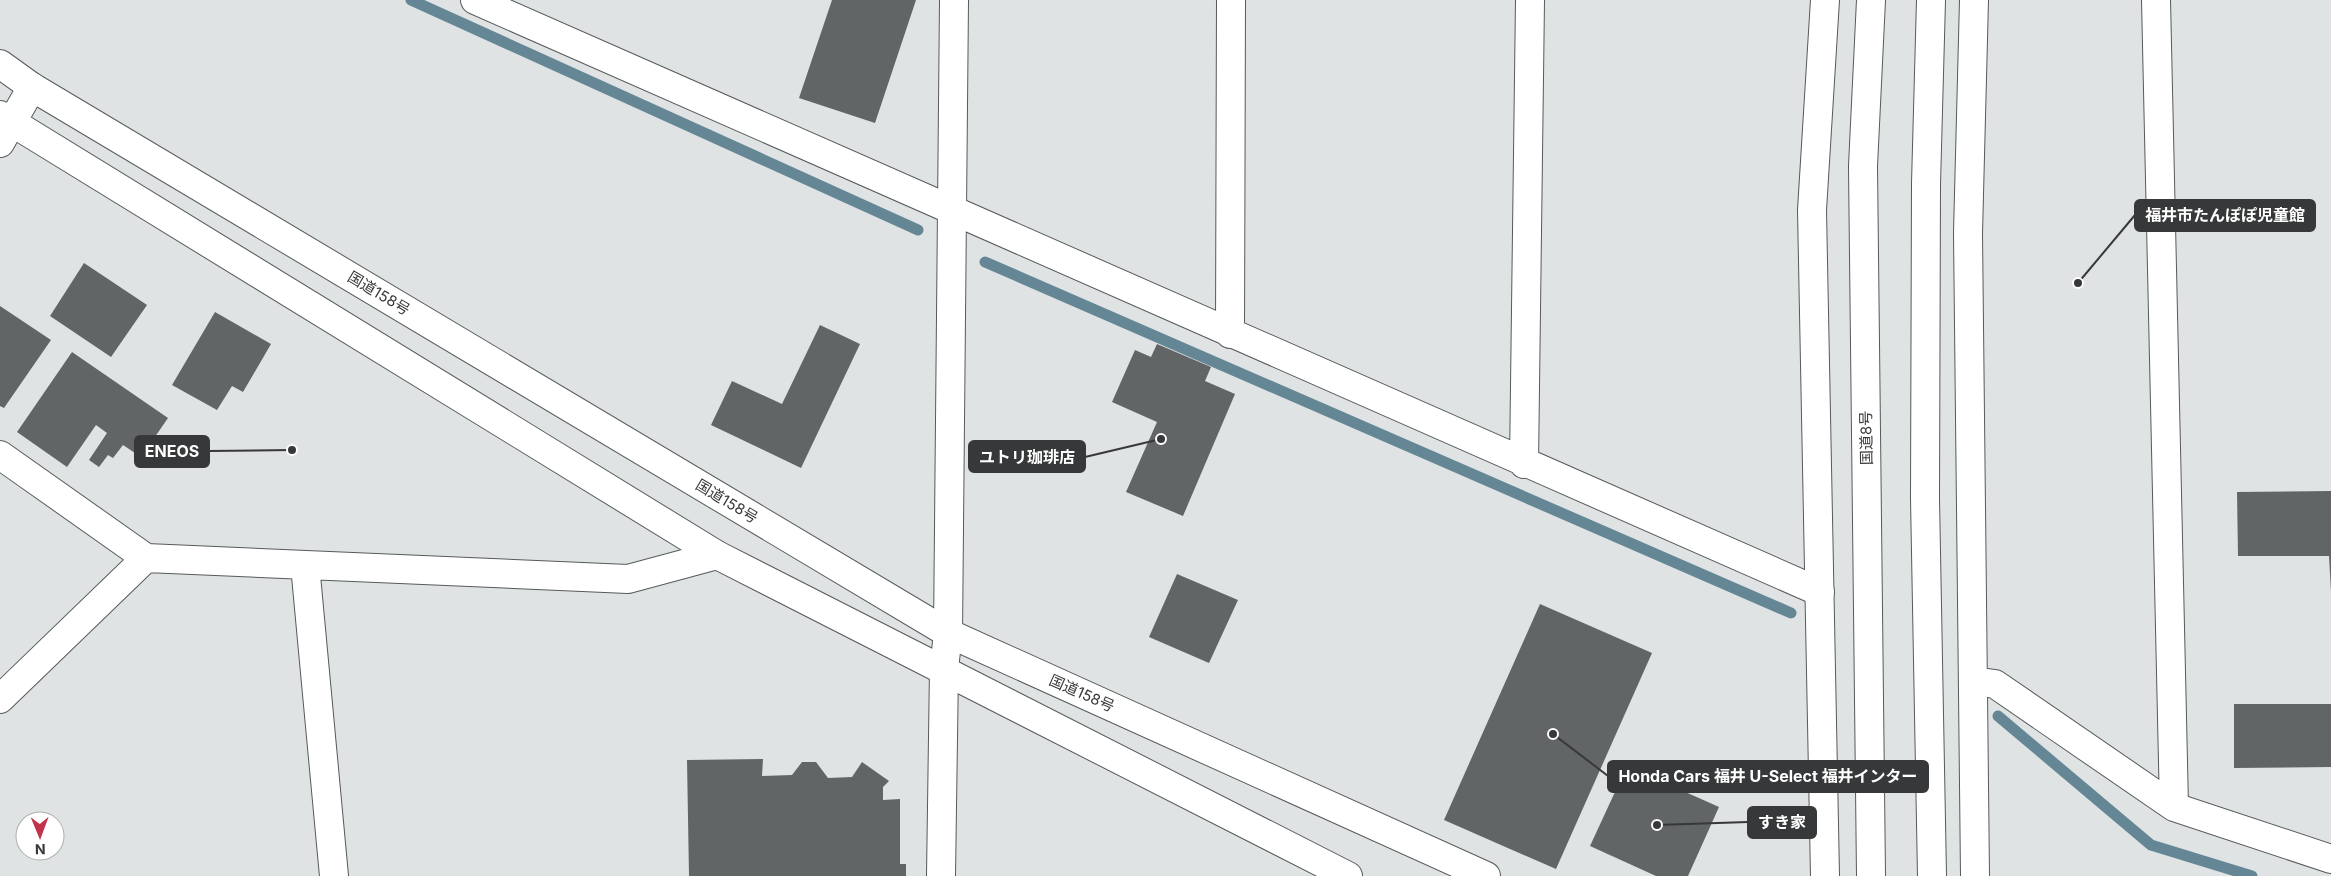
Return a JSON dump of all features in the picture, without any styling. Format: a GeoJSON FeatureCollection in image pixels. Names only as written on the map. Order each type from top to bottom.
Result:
{"type":"FeatureCollection","features":[{"type":"Feature","properties":{"kind":"main road"},"geometry":{"type":"LineString","coordinates":[[475,0],[951,208],[1524,464],[1820,592]]}},
{"type":"Feature","properties":{"kind":"main road"},"geometry":{"type":"LineString","coordinates":[[941,876],[944,669],[948,633],[954,0]]}},
{"type":"Feature","properties":{"kind":"main road"},"geometry":{"type":"LineString","coordinates":[[1230,334],[1231,0]]}},
{"type":"Feature","properties":{"kind":"main road"},"geometry":{"type":"LineString","coordinates":[[1524,464],[1530,0]]}},
{"type":"Feature","properties":{"kind":"main road"},"geometry":{"type":"LineString","coordinates":[[1825,0],[1812,210],[1825,876]]}},
{"type":"Feature","properties":{"kind":"main road","name":"国道8号"},"geometry":{"type":"LineString","coordinates":[[1871,0],[1863,166],[1871,876]]}},
{"type":"Feature","properties":{"kind":"main road"},"geometry":{"type":"LineString","coordinates":[[1931,0],[1926,184],[1925,498],[1932,876]]}},
{"type":"Feature","properties":{"kind":"main road"},"geometry":{"type":"LineString","coordinates":[[1974,0],[1968,234],[1975,876]]}},
{"type":"Feature","properties":{"kind":"main road"},"geometry":{"type":"LineString","coordinates":[[2156,0],[2174,807]]}},
{"type":"Feature","properties":{"kind":"main road","name":"国道158号"},"geometry":{"type":"LineString","coordinates":[[0,64],[32,87],[948,633],[1486,876]]}},
{"type":"Feature","properties":{"kind":"main road"},"geometry":{"type":"LineString","coordinates":[[32,87],[4,127],[717,555],[1348,876]]}},
{"type":"Feature","properties":{"kind":"main road"},"geometry":{"type":"LineString","coordinates":[[0,456],[146,558],[628,579],[717,555]]}},
{"type":"Feature","properties":{"kind":"main road"},"geometry":{"type":"LineString","coordinates":[[0,699],[146,558]]}},
{"type":"Feature","properties":{"kind":"main road"},"geometry":{"type":"LineString","coordinates":[[305,565],[334,876]]}},
{"type":"Feature","properties":{"kind":"main road"},"geometry":{"type":"LineString","coordinates":[[1973,681],[1995,684],[2174,807],[2331,859]]}},
{"type":"Feature","properties":{"kind":"building"},"geometry":{"type":"Polygon","coordinates":[[[832,0],[916,0],[875,123],[799,98],[832,0]]]}},
{"type":"Feature","properties":{"kind":"building"},"geometry":{"type":"Polygon","coordinates":[[[84,263],[147,305],[111,357],[50,316],[84,263]]]}},
{"type":"Feature","properties":{"kind":"building"},"geometry":{"type":"Polygon","coordinates":[[[0,306],[51,340],[4,408],[0,406],[0,306]]]}},
{"type":"Feature","properties":{"kind":"building"},"geometry":{"type":"Polygon","coordinates":[[[215,312],[271,344],[243,392],[232,386],[217,410],[172,385],[215,312]]]}},
{"type":"Feature","properties":{"kind":"building"},"geometry":{"type":"Polygon","coordinates":[[[820,325],[860,344],[801,468],[711,425],[732,381],[782,404],[820,325]]]}},
{"type":"Feature","properties":{"kind":"building"},"geometry":{"type":"Polygon","coordinates":[[[1157,344],[1211,367],[1205,381],[1235,394],[1183,516],[1126,492],[1157,422],[1112,402],[1135,350],[1151,357],[1157,344]]]}},
{"type":"Feature","properties":{"kind":"building"},"geometry":{"type":"Polygon","coordinates":[[[72,352],[168,418],[141,457],[123,445],[113,458],[108,455],[99,467],[89,460],[107,433],[96,425],[67,467],[17,432],[72,352]]]}},
{"type":"Feature","properties":{"kind":"building"},"geometry":{"type":"Polygon","coordinates":[[[2331,491],[2331,592],[2329,556],[2238,556],[2237,492],[2331,491]]]}},
{"type":"Feature","properties":{"kind":"building"},"geometry":{"type":"Polygon","coordinates":[[[1177,574],[1238,600],[1209,663],[1149,637],[1177,574]]]}},
{"type":"Feature","properties":{"kind":"building"},"geometry":{"type":"Polygon","coordinates":[[[1540,604],[1652,653],[1556,869],[1444,820],[1540,604]]]}},
{"type":"Feature","properties":{"kind":"building"},"geometry":{"type":"Polygon","coordinates":[[[2234,704],[2331,704],[2331,767],[2234,768],[2234,704]]]}},
{"type":"Feature","properties":{"kind":"building"},"geometry":{"type":"Polygon","coordinates":[[[763,759],[762,776],[792,775],[802,762],[816,762],[828,778],[852,777],[862,762],[889,781],[883,787],[883,800],[900,799],[900,864],[906,864],[906,876],[689,876],[687,760],[763,759]]]}},
{"type":"Feature","properties":{"kind":"building"},"geometry":{"type":"Polygon","coordinates":[[[1627,766],[1719,807],[1688,876],[1656,876],[1590,846],[1627,766]]]}},
{"type":"Feature","properties":{"kind":"waterway"},"geometry":{"type":"LineString","coordinates":[[411,0],[918,230]]}},
{"type":"Feature","properties":{"kind":"waterway"},"geometry":{"type":"LineString","coordinates":[[985,262],[1791,613]]}},
{"type":"Feature","properties":{"kind":"waterway"},"geometry":{"type":"LineString","coordinates":[[1998,716],[2151,845],[2252,876]]}},
{"type":"Feature","properties":{"kind":"place","name":"福井市たんぽぽ児童館"},"geometry":{"type":"Point","coordinates":[2078,283]}},
{"type":"Feature","properties":{"kind":"place","name":"ユトリ珈琲店"},"geometry":{"type":"Point","coordinates":[1161,439]}},
{"type":"Feature","properties":{"kind":"place","name":"ENEOS"},"geometry":{"type":"Point","coordinates":[292,450]}},
{"type":"Feature","properties":{"kind":"place","name":"Honda Cars 福井 U-Select 福井インター"},"geometry":{"type":"Point","coordinates":[1553,734]}},
{"type":"Feature","properties":{"kind":"place","name":"すき家"},"geometry":{"type":"Point","coordinates":[1657,825]}}]}
